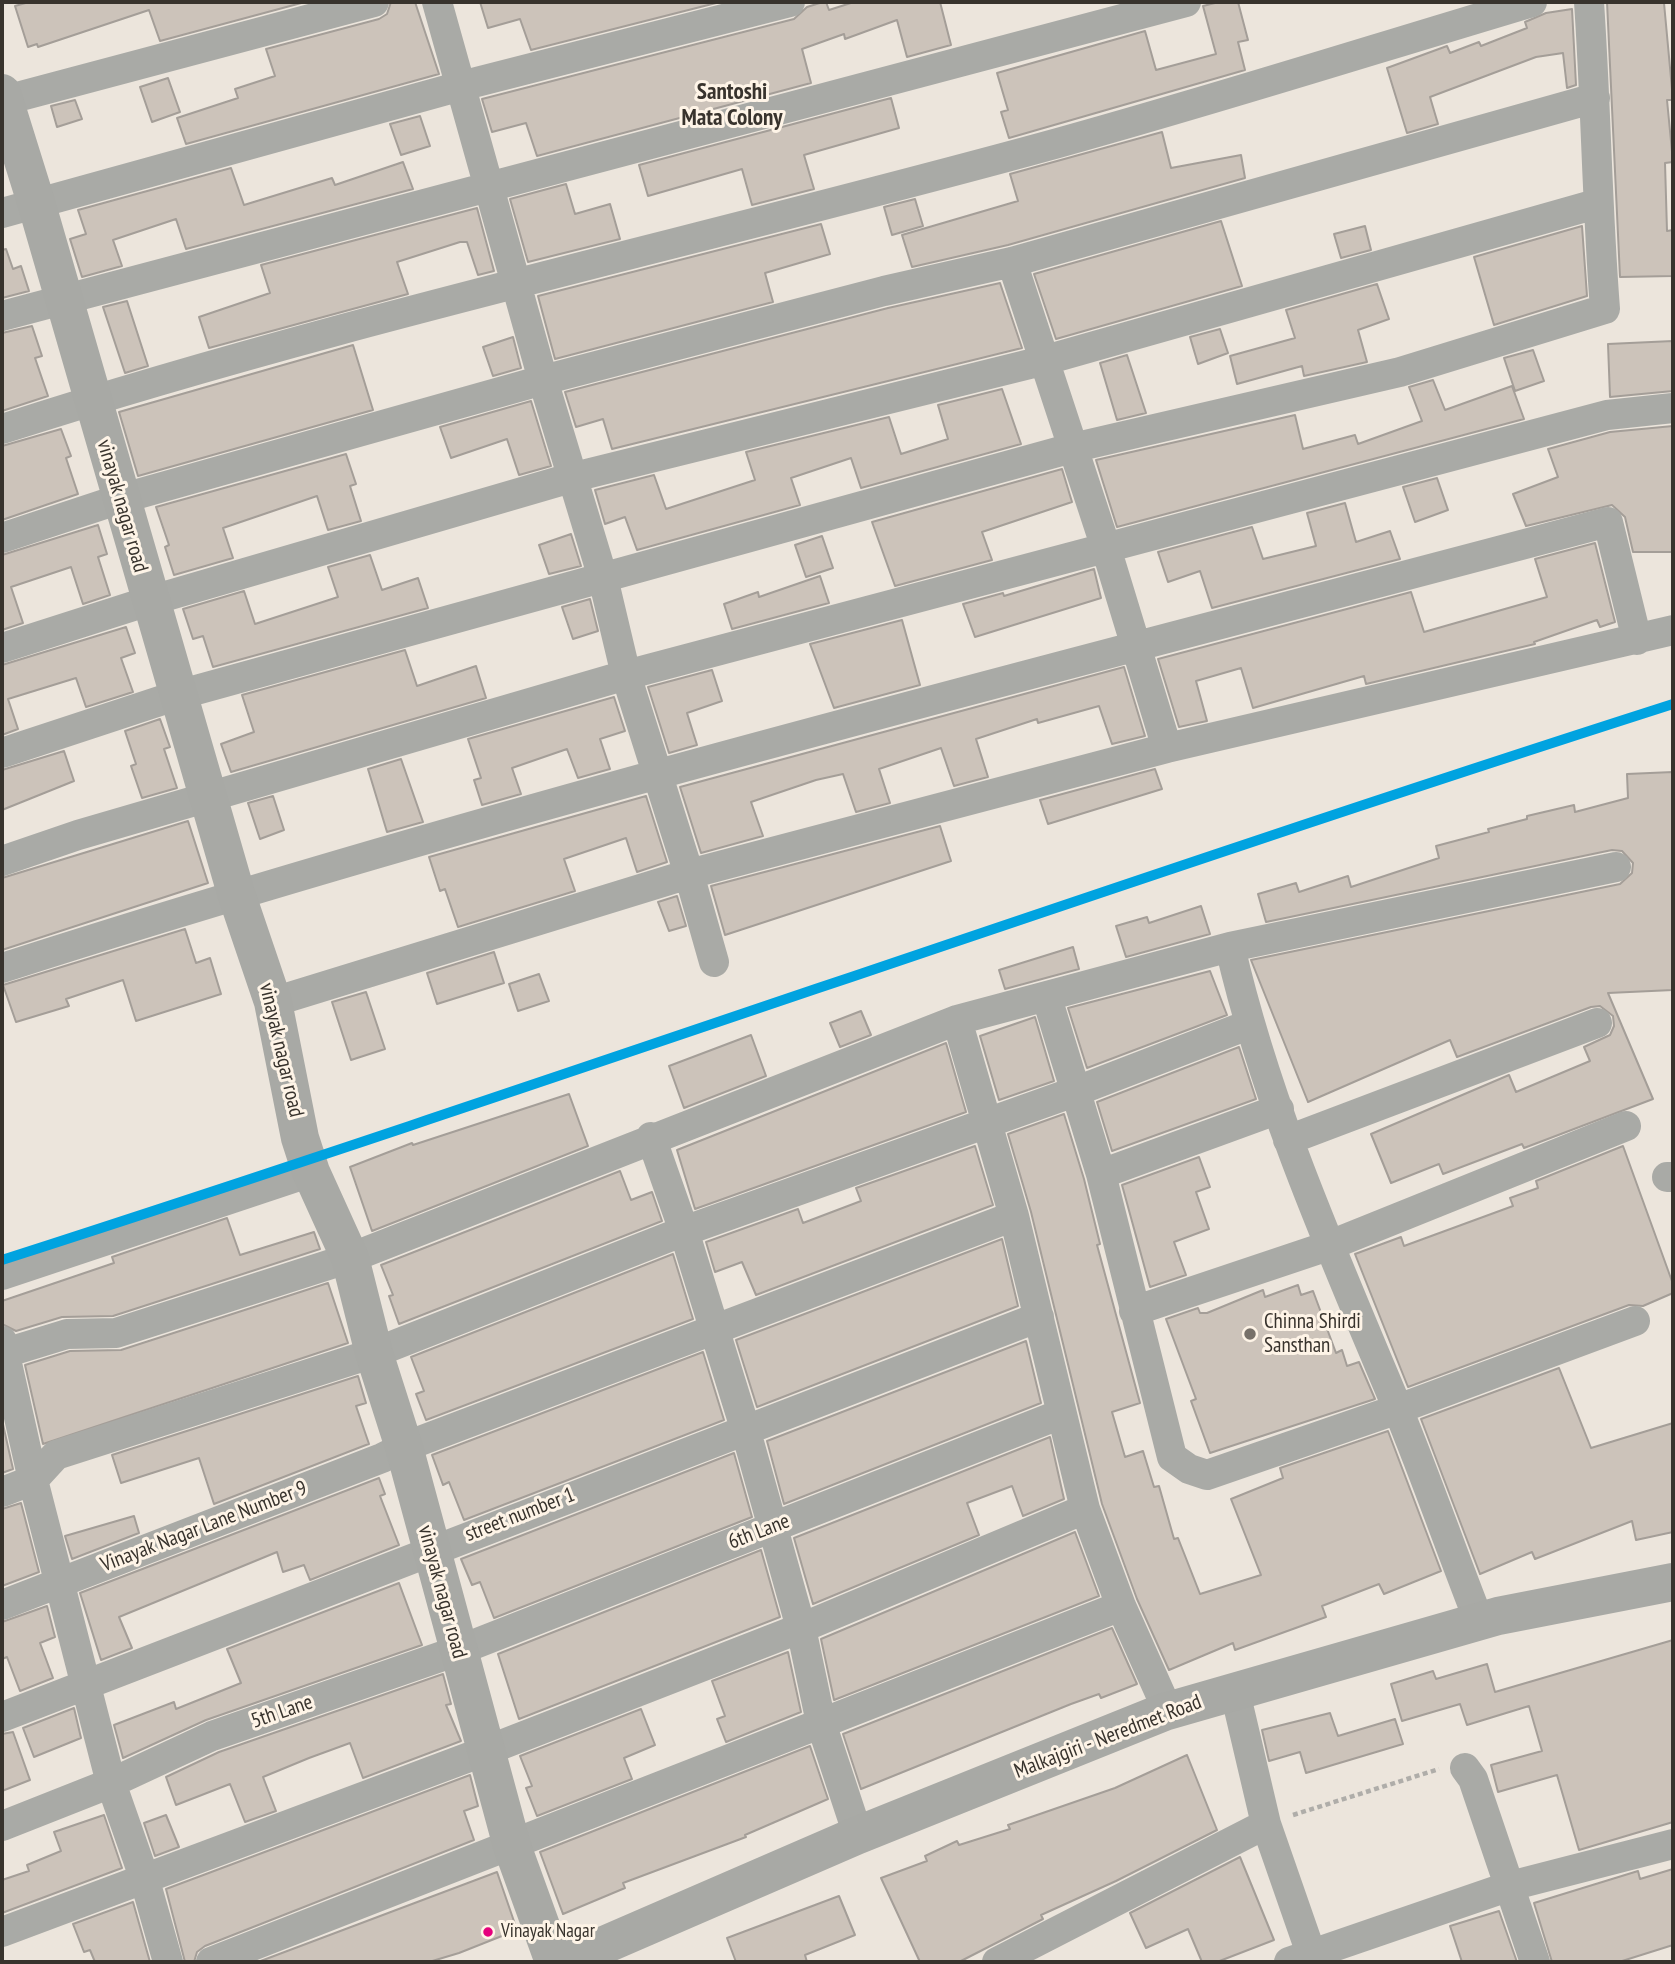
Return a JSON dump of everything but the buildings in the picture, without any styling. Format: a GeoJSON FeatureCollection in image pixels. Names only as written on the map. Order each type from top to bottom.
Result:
{"type":"FeatureCollection","features":[{"type":"Feature","properties":{"kind":"street"},"geometry":{"type":"LineString","coordinates":[[2,98],[374,2]]}},
{"type":"Feature","properties":{"kind":"street"},"geometry":{"type":"LineString","coordinates":[[437,2],[543,380],[603,578],[626,676],[659,774],[714,962]]}},
{"type":"Feature","properties":{"kind":"street"},"geometry":{"type":"LineString","coordinates":[[19,208],[461,86],[790,2]]}},
{"type":"Feature","properties":{"kind":"street"},"geometry":{"type":"LineString","coordinates":[[2,316],[1186,2]]}},
{"type":"Feature","properties":{"kind":"street"},"geometry":{"type":"LineString","coordinates":[[2,429],[91,400],[517,282],[1058,143],[1532,2]]}},
{"type":"Feature","properties":{"kind":"street"},"geometry":{"type":"LineString","coordinates":[[2,753],[178,695],[1072,449],[1400,372],[1605,309],[1596,204],[1595,98],[1589,2]]}},
{"type":"Feature","properties":{"kind":"street","name":"vinayak nagar road"},"geometry":{"type":"LineString","coordinates":[[2,98],[19,208],[63,299],[149,601],[210,797],[236,892],[273,1002],[300,1138],[311,1172],[349,1258],[374,1353],[404,1447],[457,1651],[488,1750],[512,1846],[554,1962]]}},
{"type":"Feature","properties":{"kind":"street"},"geometry":{"type":"LineString","coordinates":[[2,538],[120,499],[543,380],[884,291],[1012,262],[1595,98]]}},
{"type":"Feature","properties":{"kind":"street"},"geometry":{"type":"LineString","coordinates":[[2,648],[149,601],[574,477],[1042,361],[1596,204]]}},
{"type":"Feature","properties":{"kind":"street"},"geometry":{"type":"LineString","coordinates":[[1012,262],[1042,361],[1106,548],[1167,748]]}},
{"type":"Feature","properties":{"kind":"street"},"geometry":{"type":"LineString","coordinates":[[2,861],[210,797],[626,676],[1607,415],[1673,408]]}},
{"type":"Feature","properties":{"kind":"street"},"geometry":{"type":"LineString","coordinates":[[2,968],[236,892],[659,774],[1608,522],[1637,640]]}},
{"type":"Feature","properties":{"kind":"street"},"geometry":{"type":"LineString","coordinates":[[273,1002],[689,874],[1167,748],[1673,630]]}},
{"type":"Feature","properties":{"kind":"street"},"geometry":{"type":"LineString","coordinates":[[168,1962],[144,1877],[111,1783],[62,1582],[7,1389],[3,1347],[67,1334],[116,1333],[349,1258],[651,1137],[957,1020],[1230,947],[1616,867]]}},
{"type":"Feature","properties":{"kind":"street"},"geometry":{"type":"LineString","coordinates":[[1230,947],[1248,1025],[1288,1140],[1328,1246],[1398,1409],[1479,1621]]}},
{"type":"Feature","properties":{"kind":"street"},"geometry":{"type":"LineString","coordinates":[[1047,998],[1101,1174],[1172,1457],[1189,1469],[1207,1475],[1398,1409],[1635,1321]]}},
{"type":"Feature","properties":{"kind":"street"},"geometry":{"type":"LineString","coordinates":[[957,1020],[989,1120],[1085,1509],[1121,1606],[1168,1711]]}},
{"type":"Feature","properties":{"kind":"street"},"geometry":{"type":"LineString","coordinates":[[1288,1140],[1597,1023]]}},
{"type":"Feature","properties":{"kind":"street"},"geometry":{"type":"LineString","coordinates":[[2,1492],[33,1480],[55,1455],[374,1353],[684,1231],[989,1120],[1074,1092],[1248,1025]]}},
{"type":"Feature","properties":{"kind":"street"},"geometry":{"type":"LineString","coordinates":[[1101,1174],[1279,1109]]}},
{"type":"Feature","properties":{"kind":"street"},"geometry":{"type":"LineString","coordinates":[[1134,1311],[1328,1246],[1626,1126]]}},
{"type":"Feature","properties":{"kind":"street"},"geometry":{"type":"LineString","coordinates":[[651,1137],[684,1231],[745,1428],[801,1628],[821,1723],[858,1835]]}},
{"type":"Feature","properties":{"kind":"street"},"geometry":{"type":"LineString","coordinates":[[2,1275],[311,1172]]}},
{"type":"Feature","properties":{"kind":"street","name":"Vinayak Nagar Lane Number 9"},"geometry":{"type":"LineString","coordinates":[[2,1605],[404,1447],[1014,1216]]}},
{"type":"Feature","properties":{"kind":"street","name":"street number 1"},"geometry":{"type":"LineString","coordinates":[[2,1717],[745,1428],[1039,1317]]}},
{"type":"Feature","properties":{"kind":"street","name":"6th Lane"},"geometry":{"type":"LineString","coordinates":[[457,1651],[1061,1414]]}},
{"type":"Feature","properties":{"kind":"street"},"geometry":{"type":"LineString","coordinates":[[2,1932],[488,1750],[801,1628],[1085,1509]]}},
{"type":"Feature","properties":{"kind":"street","name":"Malkajgiri - Neredmet Road"},"geometry":{"type":"LineString","coordinates":[[565,1962],[858,1835],[1168,1711],[1479,1621],[1673,1582]]}},
{"type":"Feature","properties":{"kind":"street"},"geometry":{"type":"LineString","coordinates":[[211,1962],[1121,1606]]}},
{"type":"Feature","properties":{"kind":"street","name":"5th Lane"},"geometry":{"type":"LineString","coordinates":[[2,1826],[111,1783],[212,1736],[457,1651]]}},
{"type":"Feature","properties":{"kind":"street"},"geometry":{"type":"LineString","coordinates":[[1235,1692],[1266,1824],[1305,1959],[1510,1886],[1673,1843]]}},
{"type":"Feature","properties":{"kind":"street"},"geometry":{"type":"LineString","coordinates":[[1465,1768],[1473,1779],[1535,1962]]}},
{"type":"Feature","properties":{"kind":"street"},"geometry":{"type":"LineString","coordinates":[[997,1962],[1266,1824]]}},
{"type":"Feature","properties":{"kind":"path"},"geometry":{"type":"LineString","coordinates":[[1266,1824],[1453,1765],[1465,1768]]}},
{"type":"Feature","properties":{"kind":"transit line"},"geometry":{"type":"LineString","coordinates":[[2,1260],[1673,704]]}},
{"type":"Feature","properties":{"kind":"place","name":"Chinna Shirdi Sansthan"},"geometry":{"type":"Point","coordinates":[1250,1334]}},
{"type":"Feature","properties":{"kind":"place","name":"Vinayak Nagar"},"geometry":{"type":"Point","coordinates":[488,1932]}},
{"type":"Feature","properties":{"kind":"district","name":"Santoshi Mata Colony"},"geometry":{"type":"Point","coordinates":[732,105]}}]}
